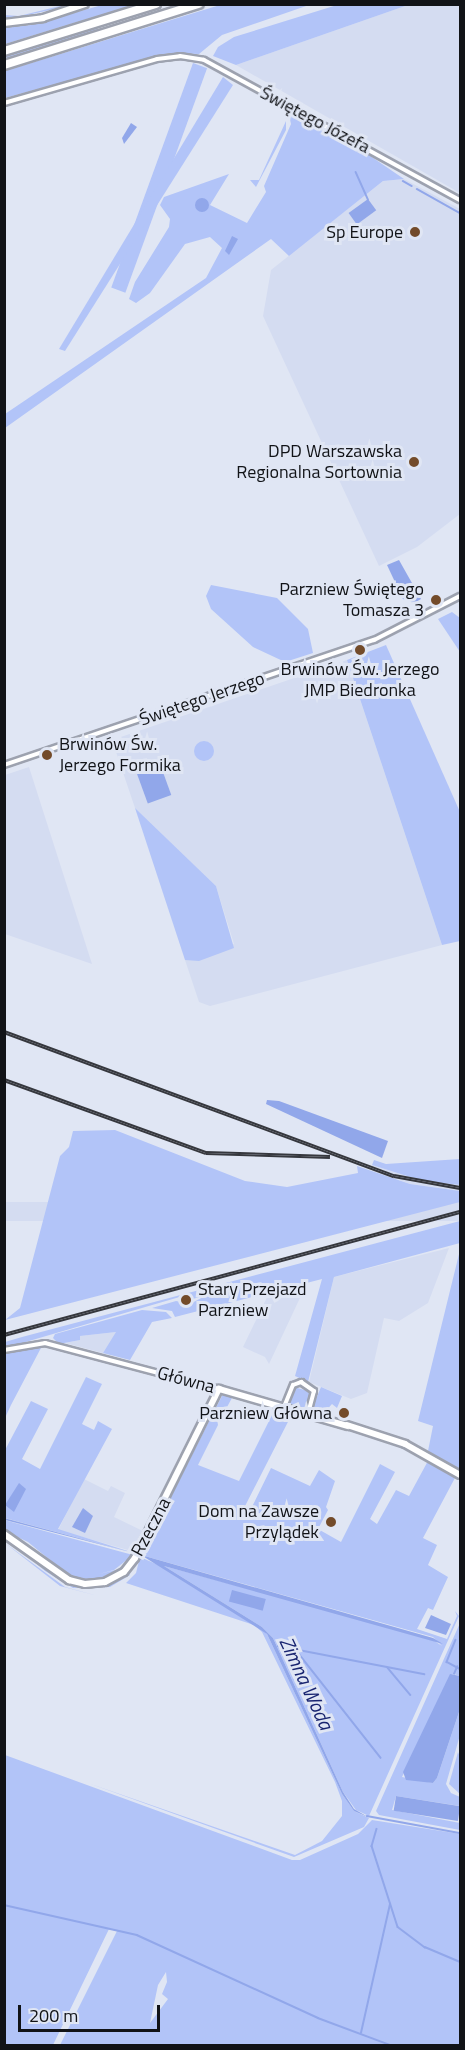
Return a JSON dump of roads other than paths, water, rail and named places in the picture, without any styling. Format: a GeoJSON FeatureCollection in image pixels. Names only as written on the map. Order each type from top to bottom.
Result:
{"type":"FeatureCollection","features":[{"type":"Feature","properties":{"kind":"highway"},"geometry":{"type":"LineString","coordinates":[[4,51],[156,4]]}},
{"type":"Feature","properties":{"kind":"highway"},"geometry":{"type":"LineString","coordinates":[[4,65],[199,4]]}},
{"type":"Feature","properties":{"kind":"street"},"geometry":{"type":"LineString","coordinates":[[4,23],[36,20],[85,4]]}},
{"type":"Feature","properties":{"kind":"street","name":"Świętego Józefa"},"geometry":{"type":"LineString","coordinates":[[4,103],[165,57],[204,60],[460,200]]}},
{"type":"Feature","properties":{"kind":"street","name":"Świętego Jerzego"},"geometry":{"type":"LineString","coordinates":[[4,765],[398,629],[460,596]]}},
{"type":"Feature","properties":{"kind":"street","name":"Główna"},"geometry":{"type":"LineString","coordinates":[[4,1350],[45,1343],[219,1389],[405,1444],[460,1475]]}},
{"type":"Feature","properties":{"kind":"street"},"geometry":{"type":"LineString","coordinates":[[284,1407],[293,1385],[301,1382],[314,1391],[308,1415]]}},
{"type":"Feature","properties":{"kind":"street","name":"Rzeczna"},"geometry":{"type":"LineString","coordinates":[[4,1534],[61,1575],[81,1584],[112,1580],[137,1555],[219,1389]]}},
{"type":"Feature","properties":{"kind":"waterway"},"geometry":{"type":"LineString","coordinates":[[356,172],[368,199]]}},
{"type":"Feature","properties":{"kind":"waterway"},"geometry":{"type":"LineString","coordinates":[[403,181],[412,186]]}},
{"type":"Feature","properties":{"kind":"waterway"},"geometry":{"type":"LineString","coordinates":[[417,189],[460,213]]}},
{"type":"Feature","properties":{"kind":"waterway"},"geometry":{"type":"LineString","coordinates":[[456,1640],[447,1662],[460,1669]]}},
{"type":"Feature","properties":{"kind":"waterway"},"geometry":{"type":"LineString","coordinates":[[278,1646],[424,1674]]}},
{"type":"Feature","properties":{"kind":"waterway"},"geometry":{"type":"LineString","coordinates":[[296,1650],[381,1758]]}},
{"type":"Feature","properties":{"kind":"waterway"},"geometry":{"type":"LineString","coordinates":[[454,1674],[457,1667]]}},
{"type":"Feature","properties":{"kind":"waterway"},"geometry":{"type":"LineString","coordinates":[[388,1668],[411,1695]]}},
{"type":"Feature","properties":{"kind":"waterway","name":"Zimna Woda"},"geometry":{"type":"LineString","coordinates":[[367,1816],[460,1833]]}},
{"type":"Feature","properties":{"kind":"waterway"},"geometry":{"type":"LineString","coordinates":[[377,1829],[372,1846],[398,1927],[425,1947],[460,1962]]}},
{"type":"Feature","properties":{"kind":"waterway"},"geometry":{"type":"LineString","coordinates":[[361,2033],[390,1904]]}},
{"type":"Feature","properties":{"kind":"waterway"},"geometry":{"type":"LineString","coordinates":[[4,1905],[137,1935],[318,2018],[393,2046]]}},
{"type":"Feature","properties":{"kind":"railway"},"geometry":{"type":"LineString","coordinates":[[4,1032],[394,1176],[460,1188]]}},
{"type":"Feature","properties":{"kind":"railway"},"geometry":{"type":"LineString","coordinates":[[4,1080],[206,1153],[330,1157]]}},
{"type":"Feature","properties":{"kind":"railway"},"geometry":{"type":"LineString","coordinates":[[4,1335],[460,1212]]}},
{"type":"Feature","properties":{"kind":"place","name":"Sp Europe"},"geometry":{"type":"Point","coordinates":[415,232]}},
{"type":"Feature","properties":{"kind":"place","name":"DPD Warszawska Regionalna Sortownia"},"geometry":{"type":"Point","coordinates":[414,462]}},
{"type":"Feature","properties":{"kind":"place","name":"Parzniew Świętego Tomasza 3"},"geometry":{"type":"Point","coordinates":[436,600]}},
{"type":"Feature","properties":{"kind":"place","name":"Brwinów Św. Jerzego JMP Biedronka"},"geometry":{"type":"Point","coordinates":[360,650]}},
{"type":"Feature","properties":{"kind":"place","name":"Brwinów Św. Jerzego Formika"},"geometry":{"type":"Point","coordinates":[47,755]}},
{"type":"Feature","properties":{"kind":"place","name":"Stary Przejazd Parzniew"},"geometry":{"type":"Point","coordinates":[186,1300]}},
{"type":"Feature","properties":{"kind":"place","name":"Parzniew Główna"},"geometry":{"type":"Point","coordinates":[344,1413]}},
{"type":"Feature","properties":{"kind":"place","name":"Dom na Zawsze Przylądek"},"geometry":{"type":"Point","coordinates":[331,1522]}}]}
